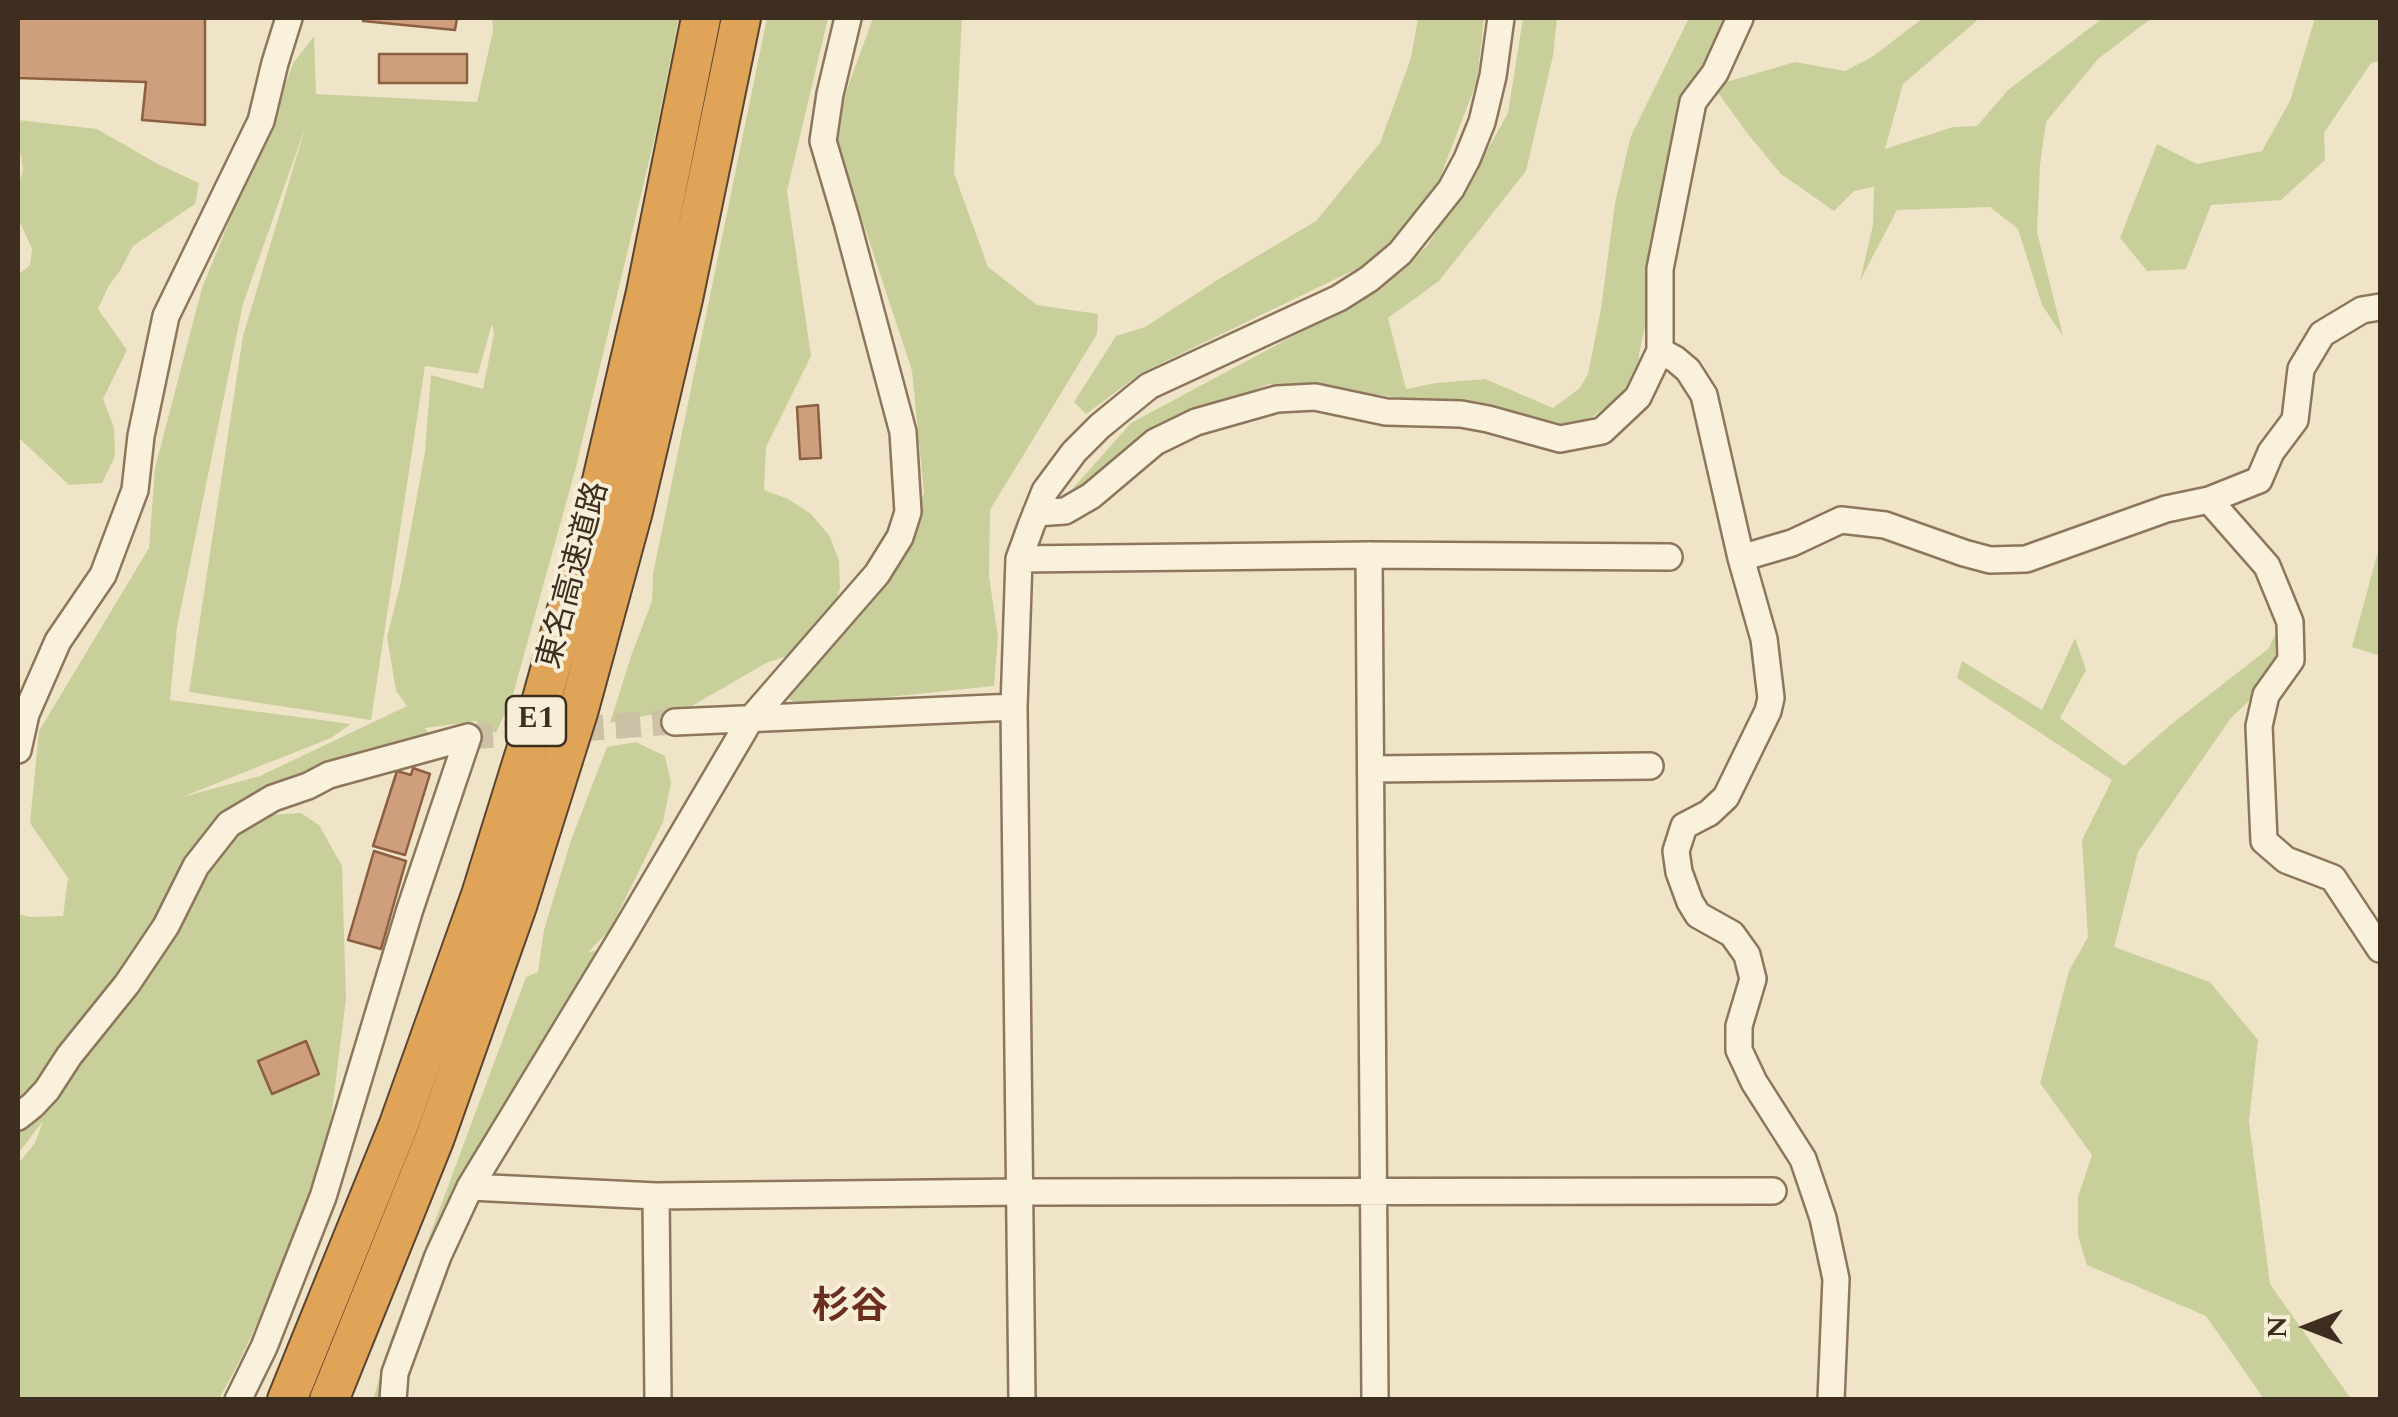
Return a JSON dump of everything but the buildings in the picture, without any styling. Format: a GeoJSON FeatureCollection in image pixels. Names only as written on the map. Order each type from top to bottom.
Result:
{"type":"FeatureCollection","features":[{"type":"Feature","properties":{"kind":"highway","name":"東名高速道路"},"geometry":{"type":"LineString","coordinates":[[288,1400],[398,1127],[482,895],[542,699],[597,502],[701,18]]}},
{"type":"Feature","properties":{"kind":"highway","name":"東名高速道路"},"geometry":{"type":"LineString","coordinates":[[329,1400],[434,1140],[517,906],[579,709],[670,357],[741,18]]}},
{"type":"Feature","properties":{"kind":"street"},"geometry":{"type":"LineString","coordinates":[[18,750],[26,714],[58,641],[103,575],[135,490],[141,436],[166,316],[261,121],[289,18]]}},
{"type":"Feature","properties":{"kind":"street"},"geometry":{"type":"LineString","coordinates":[[393,1400],[395,1373],[438,1256],[470,1188],[750,720],[877,574],[900,537],[908,512],[903,432],[823,140],[848,18]]}},
{"type":"Feature","properties":{"kind":"street"},"geometry":{"type":"LineString","coordinates":[[1022,1400],[1014,707],[1019,559],[1045,490],[1100,426],[1149,386],[1339,298],[1400,252],[1451,189],[1467,159],[1490,92],[1501,18]]}},
{"type":"Feature","properties":{"kind":"street"},"geometry":{"type":"LineString","coordinates":[[1036,513],[1065,510],[1091,496],[1156,442],[1196,422],[1277,399],[1315,397],[1386,412],[1461,414],[1560,439],[1602,431],[1638,397],[1660,352],[1660,269],[1693,102],[1715,73],[1740,18]]}},
{"type":"Feature","properties":{"kind":"street"},"geometry":{"type":"LineString","coordinates":[[1741,558],[1792,543],[1841,520],[1886,525],[1990,560],[2026,559],[2166,509],[2209,500],[2259,480],[2271,452],[2295,420],[2300,369],[2322,334],[2362,310],[2380,307]]}},
{"type":"Feature","properties":{"kind":"street"},"geometry":{"type":"LineString","coordinates":[[1660,352],[1688,370],[1704,395],[1764,639],[1771,698],[1726,797],[1709,813],[1684,826],[1676,851],[1679,872],[1698,915],[1732,934],[1748,954],[1753,979],[1739,1026],[1740,1050],[1754,1082],[1802,1160],[1823,1218],[1836,1279],[1831,1400]]}},
{"type":"Feature","properties":{"kind":"street"},"geometry":{"type":"LineString","coordinates":[[2209,500],[2266,566],[2290,622],[2291,660],[2266,696],[2259,726],[2264,841],[2286,860],[2333,878],[2380,949]]}},
{"type":"Feature","properties":{"kind":"street"},"geometry":{"type":"LineString","coordinates":[[1369,555],[1375,1400]]}},
{"type":"Feature","properties":{"kind":"street"},"geometry":{"type":"LineString","coordinates":[[1019,559],[1669,557]]}},
{"type":"Feature","properties":{"kind":"street"},"geometry":{"type":"LineString","coordinates":[[675,722],[1014,707]]}},
{"type":"Feature","properties":{"kind":"street"},"geometry":{"type":"LineString","coordinates":[[18,1117],[47,1090],[69,1056],[128,984],[166,926],[196,866],[228,824],[273,798],[328,775],[468,737],[410,910],[323,1197],[264,1348],[238,1400]]}},
{"type":"Feature","properties":{"kind":"street"},"geometry":{"type":"LineString","coordinates":[[1372,769],[1650,766]]}},
{"type":"Feature","properties":{"kind":"street"},"geometry":{"type":"LineString","coordinates":[[470,1188],[656,1196],[1773,1191]]}},
{"type":"Feature","properties":{"kind":"street"},"geometry":{"type":"LineString","coordinates":[[656,1196],[658,1400]]}},
{"type":"Feature","properties":{"kind":"green space"},"geometry":{"type":"Polygon","coordinates":[[[492,18],[679,18],[656,132],[576,467],[512,698],[496,733],[477,725],[477,721],[425,728],[434,742],[340,768],[259,820],[270,815],[301,813],[319,825],[342,866],[346,999],[323,1182],[219,1399],[18,1399],[18,1164],[35,1143],[43,1121],[18,1154],[18,1124],[44,1116],[55,1084],[18,1111],[18,914],[63,916],[68,878],[30,823],[39,731],[149,548],[155,468],[202,288],[294,62],[314,36],[316,94],[477,102],[493,31],[492,18]],[[306,125],[243,304],[177,627],[170,700],[351,724],[331,738],[182,797],[260,776],[407,706],[396,691],[387,637],[425,452],[431,375],[483,389],[494,333],[492,324],[478,374],[425,366],[371,720],[189,692],[243,336],[306,125]]]}},
{"type":"Feature","properties":{"kind":"green space"},"geometry":{"type":"Polygon","coordinates":[[[767,18],[828,18],[787,191],[811,356],[766,447],[764,490],[811,514],[829,535],[839,561],[840,588],[832,615],[794,654],[768,662],[690,707],[610,723],[652,601],[653,574],[767,18]]]}},
{"type":"Feature","properties":{"kind":"green space"},"geometry":{"type":"Polygon","coordinates":[[[873,18],[962,18],[954,173],[988,267],[1037,305],[1098,314],[1097,334],[990,510],[989,576],[998,637],[994,686],[801,706],[787,698],[883,578],[924,493],[912,371],[837,143],[846,92],[873,18]]]}},
{"type":"Feature","properties":{"kind":"green space"},"geometry":{"type":"Polygon","coordinates":[[[1418,18],[1484,18],[1477,81],[1435,191],[1377,259],[1143,372],[1086,414],[1074,402],[1116,336],[1145,327],[1316,221],[1380,143],[1411,58],[1418,18]]]}},
{"type":"Feature","properties":{"kind":"green space"},"geometry":{"type":"Polygon","coordinates":[[[1523,18],[1557,18],[1553,56],[1526,171],[1439,281],[1388,318],[1406,389],[1485,379],[1553,408],[1580,388],[1588,374],[1615,203],[1631,136],[1689,18],[1732,18],[1682,101],[1639,354],[1640,381],[1578,428],[1510,410],[1449,406],[1336,388],[1269,384],[1159,430],[1088,485],[1067,495],[1131,423],[1370,295],[1427,246],[1508,113],[1523,18]]]}},
{"type":"Feature","properties":{"kind":"green space"},"geometry":{"type":"Polygon","coordinates":[[[1923,18],[1980,18],[1903,84],[1885,149],[1953,127],[1977,126],[2008,90],[2103,18],[2152,18],[2098,59],[2046,122],[2037,232],[2063,336],[2042,305],[2018,229],[1990,207],[1897,210],[1860,281],[1873,225],[1874,187],[1854,191],[1834,211],[1781,174],[1713,86],[1795,62],[1845,71],[1872,57],[1923,18]]]}},
{"type":"Feature","properties":{"kind":"green space"},"geometry":{"type":"Polygon","coordinates":[[[2315,18],[2380,18],[2380,61],[2371,63],[2324,133],[2325,160],[2281,200],[2211,205],[2186,269],[2147,271],[2120,238],[2157,144],[2197,164],[2262,151],[2290,101],[2315,18]]]}},
{"type":"Feature","properties":{"kind":"green space"},"geometry":{"type":"Polygon","coordinates":[[[18,120],[97,129],[199,183],[195,204],[133,246],[98,309],[127,350],[103,399],[114,428],[115,456],[102,483],[69,485],[18,437],[18,275],[30,265],[32,249],[18,218],[18,186],[23,171],[18,154],[18,120]]]}},
{"type":"Feature","properties":{"kind":"green space"},"geometry":{"type":"Polygon","coordinates":[[[2380,544],[2380,656],[2352,647],[2380,544]]]}},
{"type":"Feature","properties":{"kind":"green space"},"geometry":{"type":"Polygon","coordinates":[[[2286,613],[2291,660],[2231,718],[2138,852],[2114,947],[2210,982],[2258,1040],[2249,1121],[2270,1284],[2351,1399],[2264,1399],[2206,1316],[2087,1265],[2078,1236],[2078,1197],[2092,1155],[2040,1083],[2069,971],[2088,937],[2082,840],[2112,780],[1957,678],[1962,661],[2042,710],[2075,638],[2086,670],[2060,718],[2124,766],[2268,649],[2286,613]]]}},
{"type":"Feature","properties":{"kind":"green space"},"geometry":{"type":"Polygon","coordinates":[[[636,742],[665,756],[671,783],[663,822],[610,930],[588,952],[605,949],[518,1099],[387,1399],[373,1400],[390,1342],[526,977],[538,972],[544,930],[571,840],[607,747],[636,742]]]}},
{"type":"Feature","properties":{"kind":"tunnel"},"geometry":{"type":"LineString","coordinates":[[468,737],[675,722]]}},
{"type":"Feature","properties":{"kind":"district","name":"杉谷"},"geometry":{"type":"Point","coordinates":[850,1311]}}]}
